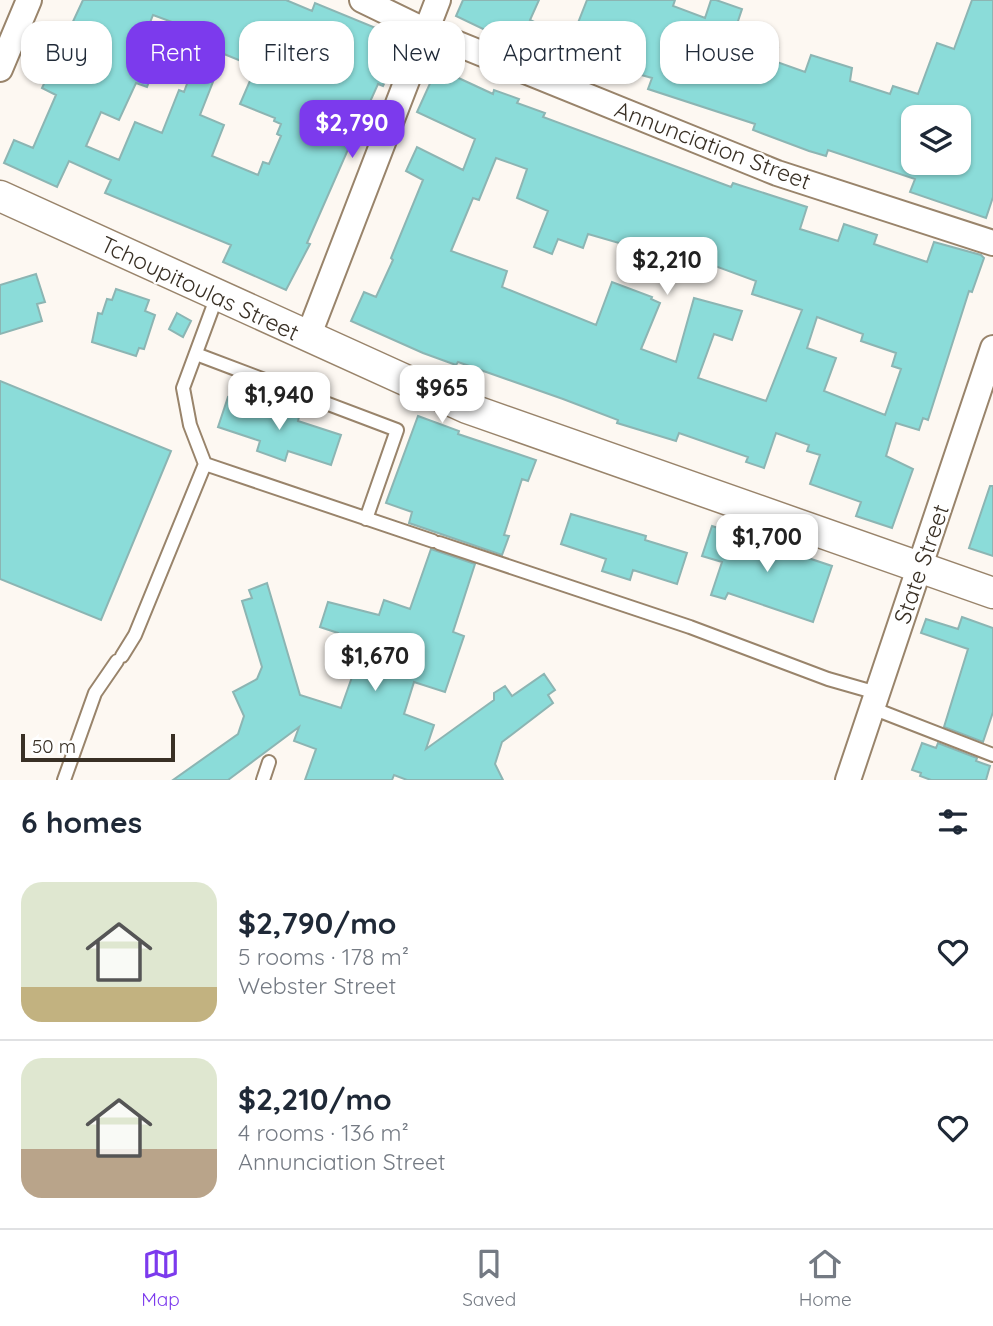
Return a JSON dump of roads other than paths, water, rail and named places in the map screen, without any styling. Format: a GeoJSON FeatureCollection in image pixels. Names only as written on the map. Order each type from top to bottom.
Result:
{"type":"FeatureCollection","features":[{"type":"Feature","properties":{"kind":"street"},"geometry":{"type":"LineString","coordinates":[[0,69],[29,0]]}},
{"type":"Feature","properties":{"kind":"street","name":"Annunciation Street"},"geometry":{"type":"LineString","coordinates":[[362,0],[405,21]]}},
{"type":"Feature","properties":{"kind":"street"},"geometry":{"type":"LineString","coordinates":[[430,21],[438,0]]}},
{"type":"Feature","properties":{"kind":"street","name":"Annunciation Street"},"geometry":{"type":"LineString","coordinates":[[465,47],[776,173],[993,243]]}},
{"type":"Feature","properties":{"kind":"street"},"geometry":{"type":"LineString","coordinates":[[308,337],[406,84]]}},
{"type":"Feature","properties":{"kind":"street","name":"Tchoupitoulas Street"},"geometry":{"type":"LineString","coordinates":[[0,196],[467,408],[993,593]]}},
{"type":"Feature","properties":{"kind":"street","name":"State Street"},"geometry":{"type":"LineString","coordinates":[[848,780],[993,348]]}},
{"type":"Feature","properties":{"kind":"lane"},"geometry":{"type":"LineString","coordinates":[[64,780],[95,693],[135,635],[205,464],[190,425],[183,388],[218,296]]}},
{"type":"Feature","properties":{"kind":"lane"},"geometry":{"type":"LineString","coordinates":[[196,354],[397,430],[366,519]]}},
{"type":"Feature","properties":{"kind":"lane"},"geometry":{"type":"LineString","coordinates":[[205,464],[690,628],[828,679],[993,755]]}},
{"type":"Feature","properties":{"kind":"lane"},"geometry":{"type":"LineString","coordinates":[[263,780],[270,762]]}}]}
